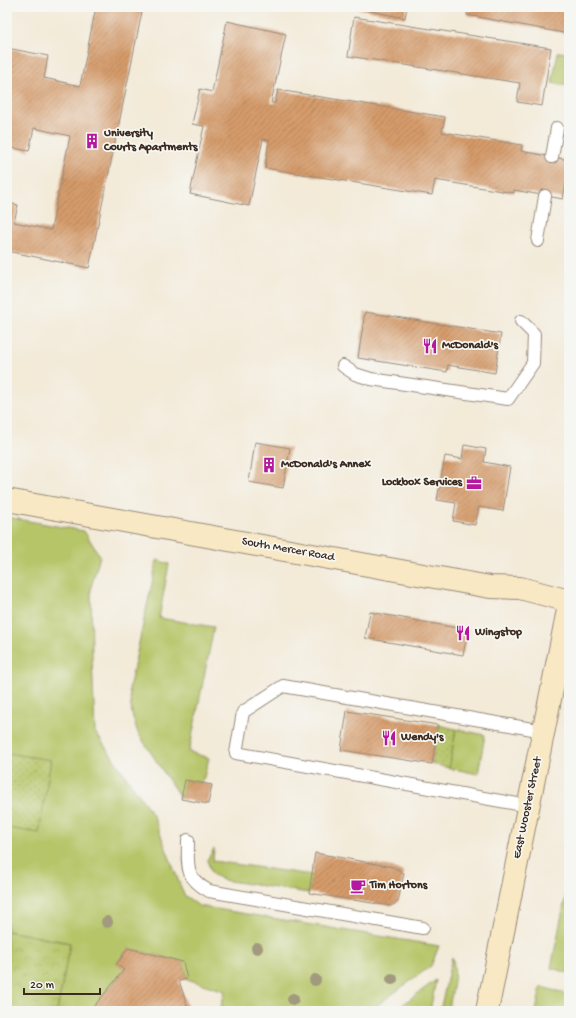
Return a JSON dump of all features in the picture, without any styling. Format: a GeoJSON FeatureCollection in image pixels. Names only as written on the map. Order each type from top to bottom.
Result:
{"type":"FeatureCollection","features":[{"type":"Feature","properties":{"kind":"street","name":"South Mercer Road"},"geometry":{"type":"LineString","coordinates":[[7,500],[490,587],[520,588],[569,601]]}},
{"type":"Feature","properties":{"kind":"street","name":"East Wooster Street"},"geometry":{"type":"LineString","coordinates":[[487,1011],[569,605]]}},
{"type":"Feature","properties":{"kind":"lane"},"geometry":{"type":"LineString","coordinates":[[552,157],[557,128]]}},
{"type":"Feature","properties":{"kind":"lane"},"geometry":{"type":"LineString","coordinates":[[538,241],[545,196]]}},
{"type":"Feature","properties":{"kind":"lane"},"geometry":{"type":"LineString","coordinates":[[343,366],[355,374],[371,379],[508,399],[533,363],[534,334],[521,321]]}},
{"type":"Feature","properties":{"kind":"lane"},"geometry":{"type":"LineString","coordinates":[[528,806],[236,754],[243,712],[283,686],[544,731]]}},
{"type":"Feature","properties":{"kind":"lane"},"geometry":{"type":"LineString","coordinates":[[188,840],[188,866],[191,876],[196,882],[209,891],[423,928]]}},
{"type":"Feature","properties":{"kind":"green space"},"geometry":{"type":"Polygon","coordinates":[[[558,52],[569,53],[569,86],[552,83],[558,52]]]}},
{"type":"Feature","properties":{"kind":"green space"},"geometry":{"type":"Polygon","coordinates":[[[7,517],[84,531],[100,556],[91,587],[95,732],[153,815],[184,895],[199,906],[439,946],[431,966],[369,1011],[220,1011],[225,991],[187,979],[183,962],[128,948],[117,963],[124,970],[90,1011],[57,1011],[70,943],[7,931],[7,517]]]}},
{"type":"Feature","properties":{"kind":"green space"},"geometry":{"type":"Polygon","coordinates":[[[157,560],[169,564],[159,618],[214,627],[189,752],[209,758],[201,783],[185,780],[181,799],[138,733],[132,715],[129,689],[157,560]]]}},
{"type":"Feature","properties":{"kind":"green space"},"geometry":{"type":"Polygon","coordinates":[[[438,725],[456,729],[449,768],[432,764],[438,725]]]}},
{"type":"Feature","properties":{"kind":"green space"},"geometry":{"type":"Polygon","coordinates":[[[456,729],[485,735],[478,774],[449,768],[456,729]]]}},
{"type":"Feature","properties":{"kind":"green space"},"geometry":{"type":"Polygon","coordinates":[[[7,753],[51,760],[39,833],[7,828],[7,753]]]}},
{"type":"Feature","properties":{"kind":"green space"},"geometry":{"type":"Polygon","coordinates":[[[214,849],[213,861],[312,875],[309,893],[223,880],[212,874],[207,860],[214,849]]]}},
{"type":"Feature","properties":{"kind":"green space"},"geometry":{"type":"Polygon","coordinates":[[[569,880],[569,973],[551,968],[569,880]]]}},
{"type":"Feature","properties":{"kind":"green space"},"geometry":{"type":"Polygon","coordinates":[[[7,931],[70,943],[57,1011],[7,1011],[7,931]]]}},
{"type":"Feature","properties":{"kind":"green space"},"geometry":{"type":"Polygon","coordinates":[[[452,957],[454,963],[454,984],[448,1011],[440,1011],[452,957]]]}},
{"type":"Feature","properties":{"kind":"green space"},"geometry":{"type":"Polygon","coordinates":[[[436,980],[430,1011],[394,1011],[436,980]]]}},
{"type":"Feature","properties":{"kind":"green space"},"geometry":{"type":"Polygon","coordinates":[[[541,987],[569,994],[569,1011],[536,1011],[541,987]]]}},
{"type":"Feature","properties":{"kind":"building","name":"University Courts Apartments"},"geometry":{"type":"Polygon","coordinates":[[[96,7],[143,7],[89,268],[7,251],[7,203],[18,205],[14,222],[51,230],[70,136],[34,128],[29,151],[7,147],[7,48],[48,56],[44,78],[80,86],[96,7]]]}},
{"type":"Feature","properties":{"kind":"building"},"geometry":{"type":"Polygon","coordinates":[[[351,7],[407,7],[405,18],[351,7]]]}},
{"type":"Feature","properties":{"kind":"building"},"geometry":{"type":"Polygon","coordinates":[[[468,7],[569,7],[569,34],[467,15],[468,7]]]}},
{"type":"Feature","properties":{"kind":"building"},"geometry":{"type":"Polygon","coordinates":[[[354,17],[551,48],[542,106],[517,102],[520,83],[348,56],[354,17]]]}},
{"type":"Feature","properties":{"kind":"building"},"geometry":{"type":"Polygon","coordinates":[[[227,21],[286,34],[271,103],[275,103],[278,90],[445,117],[442,132],[522,145],[521,151],[569,160],[569,168],[563,199],[514,190],[514,193],[435,180],[432,195],[265,168],[269,140],[263,139],[249,206],[190,194],[204,126],[192,124],[200,89],[212,92],[227,21]]]}},
{"type":"Feature","properties":{"kind":"building","name":"McDonald's"},"geometry":{"type":"Polygon","coordinates":[[[365,312],[501,334],[495,373],[448,365],[447,372],[358,358],[365,312]]]}},
{"type":"Feature","properties":{"kind":"building","name":"McDonald's Annex"},"geometry":{"type":"Polygon","coordinates":[[[255,442],[290,448],[283,488],[249,482],[255,442]]]}},
{"type":"Feature","properties":{"kind":"building","name":"Lockbox Services"},"geometry":{"type":"Polygon","coordinates":[[[464,445],[486,449],[484,462],[510,467],[503,511],[479,507],[475,525],[453,521],[456,503],[437,500],[445,456],[462,459],[464,445]]]}},
{"type":"Feature","properties":{"kind":"building"},"geometry":{"type":"Polygon","coordinates":[[[370,612],[468,630],[463,655],[365,638],[370,612]]]}},
{"type":"Feature","properties":{"kind":"building","name":"Wendy's"},"geometry":{"type":"Polygon","coordinates":[[[347,711],[438,725],[432,764],[341,750],[347,711]]]}},
{"type":"Feature","properties":{"kind":"building"},"geometry":{"type":"Polygon","coordinates":[[[185,780],[212,785],[208,804],[181,799],[185,780]]]}},
{"type":"Feature","properties":{"kind":"building"},"geometry":{"type":"Polygon","coordinates":[[[315,853],[393,867],[404,873],[398,902],[391,906],[309,893],[315,853]]]}},
{"type":"Feature","properties":{"kind":"building"},"geometry":{"type":"Polygon","coordinates":[[[128,948],[183,962],[187,979],[179,981],[189,1011],[90,1011],[124,970],[117,964],[128,948]]]}},
{"type":"Feature","properties":{"kind":"place","name":"University Courts Apartments"},"geometry":{"type":"Point","coordinates":[92,141]}},
{"type":"Feature","properties":{"kind":"place","name":"McDonald's"},"geometry":{"type":"Point","coordinates":[430,346]}},
{"type":"Feature","properties":{"kind":"place","name":"McDonald's Annex"},"geometry":{"type":"Point","coordinates":[269,465]}},
{"type":"Feature","properties":{"kind":"place","name":"Lockbox Services"},"geometry":{"type":"Point","coordinates":[474,483]}},
{"type":"Feature","properties":{"kind":"place","name":"Wingstop"},"geometry":{"type":"Point","coordinates":[463,633]}},
{"type":"Feature","properties":{"kind":"place","name":"Wendy's"},"geometry":{"type":"Point","coordinates":[389,738]}},
{"type":"Feature","properties":{"kind":"place","name":"Tim Hortons"},"geometry":{"type":"Point","coordinates":[358,886]}}]}
